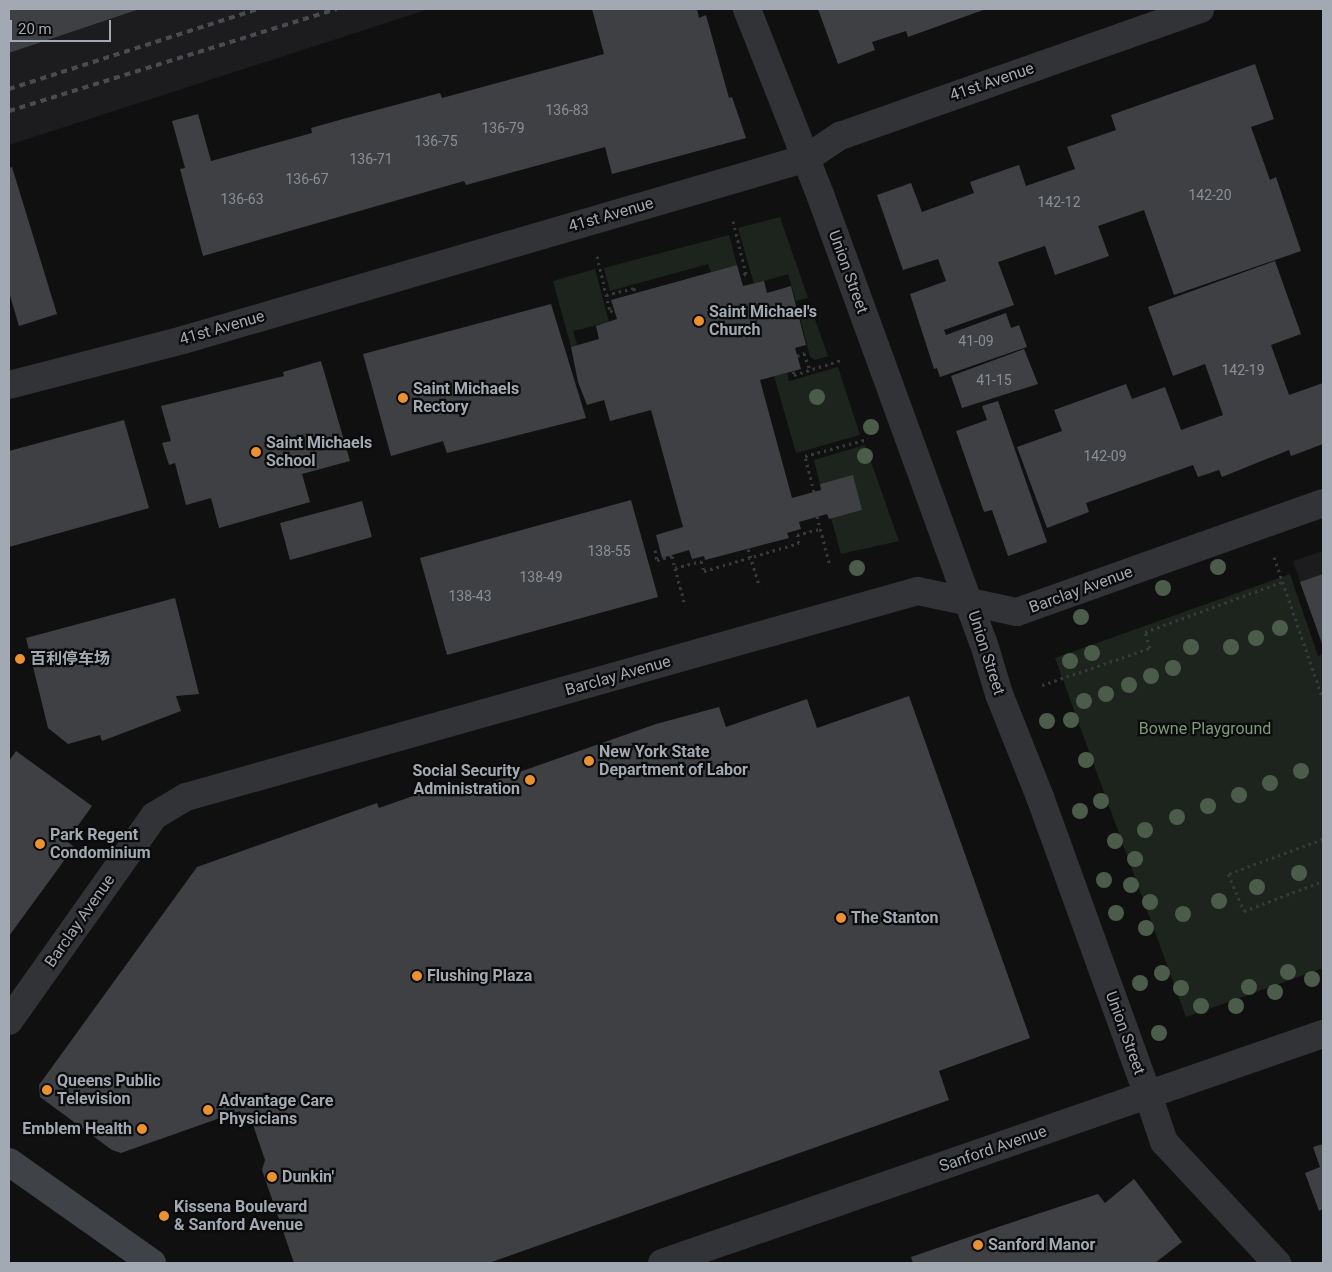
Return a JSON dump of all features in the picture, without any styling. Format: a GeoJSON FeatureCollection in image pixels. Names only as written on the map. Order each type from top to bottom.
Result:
{"type":"FeatureCollection","features":[{"type":"Feature","properties":{"kind":"main road"},"geometry":{"type":"LineString","coordinates":[[9,1162],[152,1263]]}},
{"type":"Feature","properties":{"kind":"street","name":"Union Street"},"geometry":{"type":"LineString","coordinates":[[747,9],[807,158],[969,602],[999,694],[1040,797],[1164,1142],[1277,1263]]}},
{"type":"Feature","properties":{"kind":"street","name":"41st Avenue"},"geometry":{"type":"LineString","coordinates":[[9,385],[183,340],[807,158],[840,136],[1200,9]]}},
{"type":"Feature","properties":{"kind":"street","name":"Barclay Avenue"},"geometry":{"type":"LineString","coordinates":[[9,1021],[154,816],[186,797],[918,592],[1017,612],[1323,503]]}},
{"type":"Feature","properties":{"kind":"street","name":"Sanford Avenue"},"geometry":{"type":"LineString","coordinates":[[662,1263],[1323,1034]]}},
{"type":"Feature","properties":{"kind":"path"},"geometry":{"type":"LineString","coordinates":[[733,221],[746,274],[740,276]]}},
{"type":"Feature","properties":{"kind":"path"},"geometry":{"type":"LineString","coordinates":[[597,256],[610,311],[614,310]]}},
{"type":"Feature","properties":{"kind":"path"},"geometry":{"type":"LineString","coordinates":[[606,295],[634,288],[636,293]]}},
{"type":"Feature","properties":{"kind":"path"},"geometry":{"type":"LineString","coordinates":[[797,356],[804,353],[810,370]]}},
{"type":"Feature","properties":{"kind":"path"},"geometry":{"type":"LineString","coordinates":[[792,371],[794,375],[841,360]]}},
{"type":"Feature","properties":{"kind":"path"},"geometry":{"type":"LineString","coordinates":[[814,492],[804,456],[868,438]]}},
{"type":"Feature","properties":{"kind":"path"},"geometry":{"type":"LineString","coordinates":[[816,516],[830,566]]}},
{"type":"Feature","properties":{"kind":"path"},"geometry":{"type":"LineString","coordinates":[[675,568],[701,561],[704,571],[799,543],[797,535],[820,529]]}},
{"type":"Feature","properties":{"kind":"path"},"geometry":{"type":"LineString","coordinates":[[748,549],[760,586]]}},
{"type":"Feature","properties":{"kind":"path"},"geometry":{"type":"LineString","coordinates":[[655,550],[657,560],[672,555],[685,606]]}},
{"type":"Feature","properties":{"kind":"path"},"geometry":{"type":"LineString","coordinates":[[1274,556],[1323,699]]}},
{"type":"Feature","properties":{"kind":"path"},"geometry":{"type":"LineString","coordinates":[[1042,685],[1150,648],[1145,632],[1282,582]]}},
{"type":"Feature","properties":{"kind":"path"},"geometry":{"type":"LineString","coordinates":[[1323,839],[1228,874],[1244,911],[1323,881]]}},
{"type":"Feature","properties":{"kind":"shaded area"},"geometry":{"type":"Polygon","coordinates":[[[141,9],[429,9],[9,145],[9,53],[141,9]]]}},
{"type":"Feature","properties":{"kind":"shaded area"},"geometry":{"type":"Polygon","coordinates":[[[1323,551],[1323,648],[1293,561],[1323,551]]]}},
{"type":"Feature","properties":{"kind":"green space"},"geometry":{"type":"Polygon","coordinates":[[[780,217],[808,298],[796,301],[788,274],[754,284],[738,228],[780,217]]]}},
{"type":"Feature","properties":{"kind":"green space"},"geometry":{"type":"Polygon","coordinates":[[[729,235],[737,265],[711,272],[708,264],[610,291],[604,268],[729,235]]]}},
{"type":"Feature","properties":{"kind":"green space"},"geometry":{"type":"Polygon","coordinates":[[[595,269],[609,322],[573,331],[577,345],[571,347],[553,281],[595,269]]]}},
{"type":"Feature","properties":{"kind":"green space"},"geometry":{"type":"Polygon","coordinates":[[[812,311],[828,356],[815,360],[810,357],[799,314],[812,311]]]}},
{"type":"Feature","properties":{"kind":"green space"},"geometry":{"type":"Polygon","coordinates":[[[838,367],[860,435],[796,453],[774,376],[787,373],[789,381],[838,367]]]}},
{"type":"Feature","properties":{"kind":"green space"},"geometry":{"type":"Polygon","coordinates":[[[865,445],[899,541],[841,554],[831,518],[862,510],[853,476],[820,484],[814,460],[865,445]]]}},
{"type":"Feature","properties":{"kind":"green space","name":"Bowne Playground"},"geometry":{"type":"Polygon","coordinates":[[[1290,574],[1318,656],[1323,654],[1323,968],[1186,1017],[1055,658],[1290,574]]]}},
{"type":"Feature","properties":{"kind":"building"},"geometry":{"type":"Polygon","coordinates":[[[9,9],[140,9],[9,53],[9,9]]]}},
{"type":"Feature","properties":{"kind":"building"},"geometry":{"type":"Polygon","coordinates":[[[592,9],[697,9],[699,18],[706,15],[729,98],[732,97],[746,138],[612,174],[605,147],[466,185],[464,181],[203,256],[180,169],[185,168],[172,121],[198,114],[211,161],[312,133],[311,128],[343,119],[440,93],[442,98],[604,54],[592,9]]]}},
{"type":"Feature","properties":{"kind":"building"},"geometry":{"type":"Polygon","coordinates":[[[818,9],[986,9],[908,37],[906,31],[872,42],[875,50],[838,64],[818,9]]]}},
{"type":"Feature","properties":{"kind":"building"},"geometry":{"type":"Polygon","coordinates":[[[1255,64],[1274,119],[1251,127],[1270,180],[1276,177],[1301,251],[1174,295],[1144,210],[1098,226],[1109,256],[1055,275],[1045,246],[998,262],[1014,305],[944,330],[946,335],[1006,313],[1011,328],[1019,325],[1027,347],[940,377],[937,368],[934,369],[910,294],[946,281],[938,259],[903,270],[877,195],[911,183],[922,212],[974,193],[970,182],[1019,165],[1026,186],[1075,169],[1067,147],[1116,130],[1111,115],[1255,64]]]}},
{"type":"Feature","properties":{"kind":"building"},"geometry":{"type":"Polygon","coordinates":[[[12,167],[57,314],[19,326],[9,292],[9,168],[12,167]]]}},
{"type":"Feature","properties":{"kind":"building"},"geometry":{"type":"Polygon","coordinates":[[[1275,261],[1301,334],[1271,345],[1289,395],[1323,383],[1323,444],[1291,456],[1289,450],[1222,477],[1219,470],[1198,477],[1193,465],[1086,503],[1089,512],[1047,528],[1017,447],[1062,431],[1054,410],[1126,384],[1132,399],[1165,387],[1181,430],[1223,415],[1205,364],[1173,376],[1148,307],[1275,261]]]}},
{"type":"Feature","properties":{"kind":"building"},"geometry":{"type":"Polygon","coordinates":[[[737,265],[743,286],[764,281],[767,293],[791,286],[806,345],[795,348],[801,369],[760,380],[792,498],[821,490],[820,484],[853,475],[862,510],[829,519],[827,514],[799,522],[801,529],[787,533],[789,538],[705,560],[704,556],[692,559],[689,550],[662,558],[656,535],[683,527],[651,410],[610,421],[604,400],[587,405],[578,382],[571,347],[599,339],[596,326],[617,319],[611,300],[737,265]]]}},
{"type":"Feature","properties":{"kind":"building"},"geometry":{"type":"Polygon","coordinates":[[[551,304],[586,418],[447,453],[443,441],[391,456],[363,354],[551,304]]]}},
{"type":"Feature","properties":{"kind":"building"},"geometry":{"type":"Polygon","coordinates":[[[1024,349],[1038,384],[962,408],[951,376],[1024,349]]]}},
{"type":"Feature","properties":{"kind":"building","name":"Saint Michaels School"},"geometry":{"type":"Polygon","coordinates":[[[321,361],[350,461],[302,474],[310,502],[219,528],[211,498],[186,505],[175,463],[169,465],[162,443],[171,441],[161,406],[284,376],[283,372],[321,361]]]}},
{"type":"Feature","properties":{"kind":"building"},"geometry":{"type":"Polygon","coordinates":[[[998,401],[1047,542],[1008,556],[992,510],[984,512],[956,431],[987,420],[982,406],[998,401]]]}},
{"type":"Feature","properties":{"kind":"building"},"geometry":{"type":"Polygon","coordinates":[[[124,420],[149,508],[9,547],[9,451],[124,420]]]}},
{"type":"Feature","properties":{"kind":"building"},"geometry":{"type":"Polygon","coordinates":[[[631,500],[658,597],[447,655],[420,558],[631,500]]]}},
{"type":"Feature","properties":{"kind":"building"},"geometry":{"type":"Polygon","coordinates":[[[362,501],[372,537],[290,560],[280,523],[362,501]]]}},
{"type":"Feature","properties":{"kind":"building"},"geometry":{"type":"Polygon","coordinates":[[[1323,574],[1323,646],[1300,582],[1323,574]]]}},
{"type":"Feature","properties":{"kind":"building"},"geometry":{"type":"Polygon","coordinates":[[[175,598],[199,694],[176,696],[181,711],[102,741],[100,735],[68,744],[48,728],[26,638],[175,598]]]}},
{"type":"Feature","properties":{"kind":"building","name":"Flushing Plaza"},"geometry":{"type":"Polygon","coordinates":[[[909,696],[1030,1038],[939,1071],[949,1100],[489,1263],[294,1263],[262,1170],[265,1160],[250,1116],[243,1116],[240,1111],[121,1153],[112,1150],[40,1097],[39,1085],[197,867],[377,803],[379,808],[447,784],[451,796],[656,724],[719,707],[726,727],[807,699],[817,728],[909,696]]]}},
{"type":"Feature","properties":{"kind":"building","name":"Park Regent Condominium"},"geometry":{"type":"Polygon","coordinates":[[[16,751],[92,806],[67,841],[74,847],[9,936],[9,761],[16,751]]]}},
{"type":"Feature","properties":{"kind":"building"},"geometry":{"type":"Polygon","coordinates":[[[1323,1144],[1323,1209],[1319,1211],[1305,1173],[1320,1167],[1313,1147],[1323,1144]]]}},
{"type":"Feature","properties":{"kind":"building"},"geometry":{"type":"Polygon","coordinates":[[[1134,1179],[1182,1242],[1155,1263],[913,1263],[911,1257],[1098,1194],[1105,1203],[1134,1179]]]}},
{"type":"Feature","properties":{"kind":"railway"},"geometry":{"type":"LineString","coordinates":[[9,89],[258,9]]}},
{"type":"Feature","properties":{"kind":"railway"},"geometry":{"type":"LineString","coordinates":[[9,111],[336,9]]}},
{"type":"Feature","properties":{"kind":"place","name":"Saint Michael's Church"},"geometry":{"type":"Point","coordinates":[699,321]}},
{"type":"Feature","properties":{"kind":"place","name":"Saint Michaels Rectory"},"geometry":{"type":"Point","coordinates":[403,398]}},
{"type":"Feature","properties":{"kind":"place","name":"Saint Michaels School"},"geometry":{"type":"Point","coordinates":[256,452]}},
{"type":"Feature","properties":{"kind":"place","name":"百利停车场"},"geometry":{"type":"Point","coordinates":[20,659]}},
{"type":"Feature","properties":{"kind":"place","name":"New York State Department of Labor"},"geometry":{"type":"Point","coordinates":[589,761]}},
{"type":"Feature","properties":{"kind":"place","name":"Social Security Administration"},"geometry":{"type":"Point","coordinates":[530,780]}},
{"type":"Feature","properties":{"kind":"place","name":"Park Regent Condominium"},"geometry":{"type":"Point","coordinates":[40,844]}},
{"type":"Feature","properties":{"kind":"place","name":"The Stanton"},"geometry":{"type":"Point","coordinates":[841,918]}},
{"type":"Feature","properties":{"kind":"place","name":"Flushing Plaza"},"geometry":{"type":"Point","coordinates":[417,976]}},
{"type":"Feature","properties":{"kind":"place","name":"Queens Public Television"},"geometry":{"type":"Point","coordinates":[47,1090]}},
{"type":"Feature","properties":{"kind":"place","name":"Advantage Care Physicians"},"geometry":{"type":"Point","coordinates":[208,1110]}},
{"type":"Feature","properties":{"kind":"place","name":"Emblem Health"},"geometry":{"type":"Point","coordinates":[142,1129]}},
{"type":"Feature","properties":{"kind":"place","name":"Dunkin'"},"geometry":{"type":"Point","coordinates":[272,1177]}},
{"type":"Feature","properties":{"kind":"place","name":"Kissena Boulevard & Sanford Avenue"},"geometry":{"type":"Point","coordinates":[164,1216]}},
{"type":"Feature","properties":{"kind":"place","name":"Sanford Manor"},"geometry":{"type":"Point","coordinates":[978,1245]}}]}
